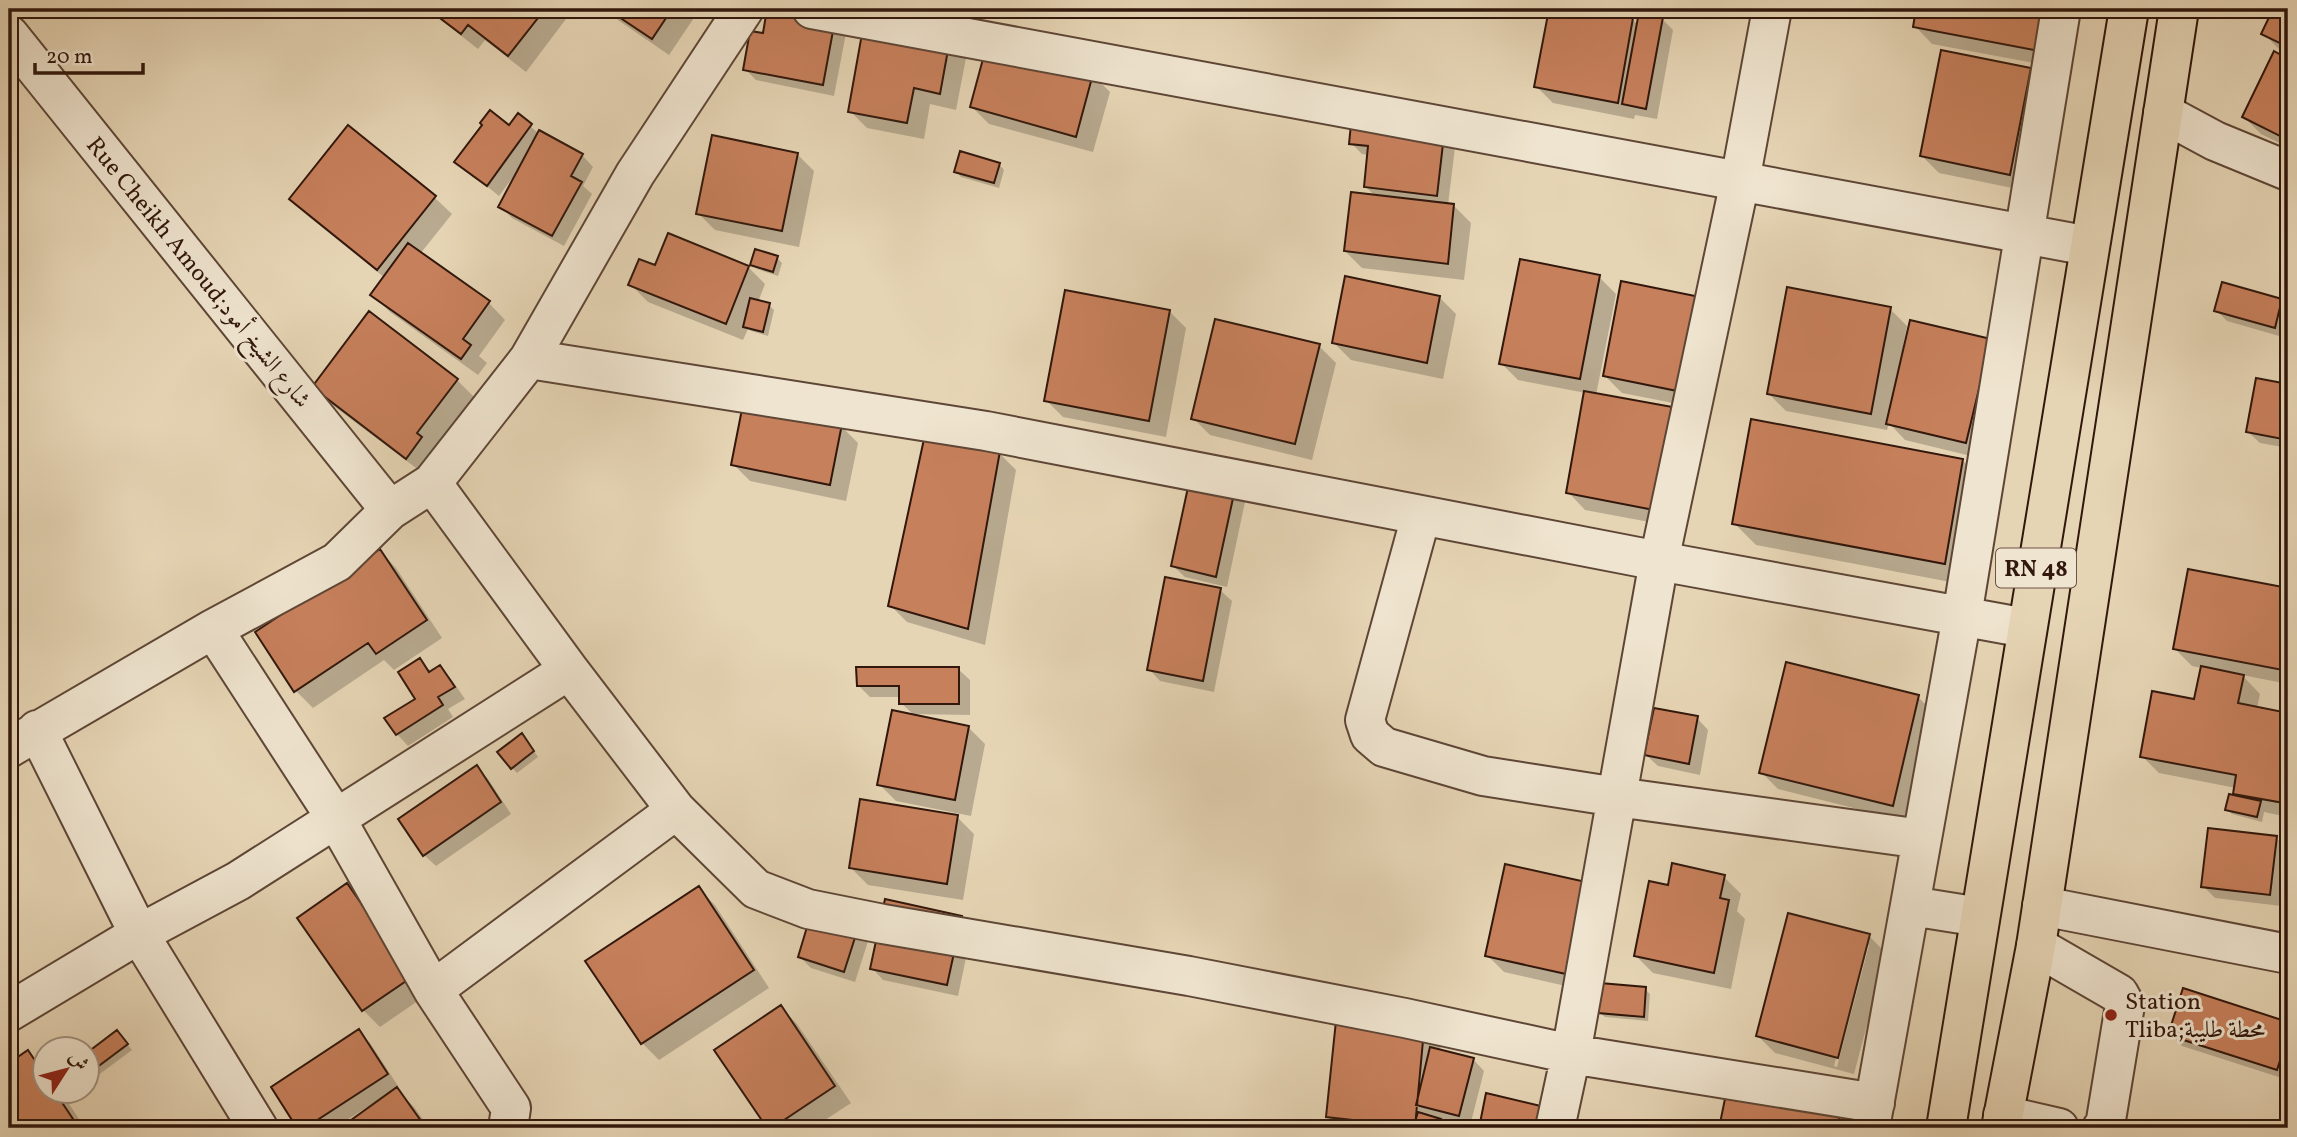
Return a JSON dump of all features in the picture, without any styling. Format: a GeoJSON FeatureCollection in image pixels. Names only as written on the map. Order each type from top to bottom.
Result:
{"type":"FeatureCollection","features":[{"type":"Feature","properties":{"kind":"highway","name":"RN 48"},"geometry":{"type":"LineString","coordinates":[[1946,1128],[2129,9]]}},
{"type":"Feature","properties":{"kind":"highway","name":"RN 48"},"geometry":{"type":"LineString","coordinates":[[2002,1122],[2036,946],[2179,9]]}},
{"type":"Feature","properties":{"kind":"street"},"geometry":{"type":"LineString","coordinates":[[258,1128],[23,739],[213,629],[337,562],[390,510],[432,483],[528,359],[635,174],[744,9]]}},
{"type":"Feature","properties":{"kind":"street"},"geometry":{"type":"LineString","coordinates":[[812,9],[2090,246]]}},
{"type":"Feature","properties":{"kind":"street"},"geometry":{"type":"LineString","coordinates":[[1555,1128],[1571,1054],[1659,561],[1740,181],[1772,9]]}},
{"type":"Feature","properties":{"kind":"street"},"geometry":{"type":"LineString","coordinates":[[432,483],[569,670],[677,810],[756,888],[808,909],[1189,976],[1405,1018],[1872,1116],[1962,616],[2061,9]]}},
{"type":"Feature","properties":{"kind":"street","name":"Rue Cheikh Amoud;شارع الشيخ أمود"},"geometry":{"type":"LineString","coordinates":[[9,35],[390,510]]}},
{"type":"Feature","properties":{"kind":"street"},"geometry":{"type":"LineString","coordinates":[[2163,113],[2216,141],[2288,171]]}},
{"type":"Feature","properties":{"kind":"street"},"geometry":{"type":"LineString","coordinates":[[528,359],[986,431],[1659,561],[2026,628]]}},
{"type":"Feature","properties":{"kind":"street"},"geometry":{"type":"LineString","coordinates":[[1422,516],[1365,720],[1370,735],[1384,747],[1483,776],[1922,839]]}},
{"type":"Feature","properties":{"kind":"street"},"geometry":{"type":"LineString","coordinates":[[213,629],[335,817],[433,990],[511,1108],[508,1128]]}},
{"type":"Feature","properties":{"kind":"street"},"geometry":{"type":"LineString","coordinates":[[9,1012],[139,934],[238,881],[569,670]]}},
{"type":"Feature","properties":{"kind":"street"},"geometry":{"type":"LineString","coordinates":[[433,990],[677,810]]}},
{"type":"Feature","properties":{"kind":"street"},"geometry":{"type":"LineString","coordinates":[[1911,906],[1980,917]]}},
{"type":"Feature","properties":{"kind":"street"},"geometry":{"type":"LineString","coordinates":[[2042,906],[2288,954]]}},
{"type":"Feature","properties":{"kind":"street"},"geometry":{"type":"LineString","coordinates":[[2036,946],[2119,994],[2125,1005],[2105,1126],[2102,1128]]}},
{"type":"Feature","properties":{"kind":"street"},"geometry":{"type":"LineString","coordinates":[[2002,1122],[2059,1128]]}},
{"type":"Feature","properties":{"kind":"building"},"geometry":{"type":"Polygon","coordinates":[[[428,9],[545,9],[508,56],[468,25],[461,34],[428,9]]]}},
{"type":"Feature","properties":{"kind":"building"},"geometry":{"type":"Polygon","coordinates":[[[607,9],[672,9],[652,39],[607,9]]]}},
{"type":"Feature","properties":{"kind":"building"},"geometry":{"type":"Polygon","coordinates":[[[767,9],[835,20],[823,85],[743,70],[750,31],[763,33],[767,9]]]}},
{"type":"Feature","properties":{"kind":"building"},"geometry":{"type":"Polygon","coordinates":[[[1549,9],[1587,9],[1633,18],[1618,103],[1534,87],[1549,9]]]}},
{"type":"Feature","properties":{"kind":"building"},"geometry":{"type":"Polygon","coordinates":[[[1916,9],[2047,9],[2039,51],[1913,27],[1916,9]]]}},
{"type":"Feature","properties":{"kind":"building"},"geometry":{"type":"Polygon","coordinates":[[[2273,9],[2288,9],[2288,47],[2261,34],[2273,9]]]}},
{"type":"Feature","properties":{"kind":"building"},"geometry":{"type":"Polygon","coordinates":[[[1639,12],[1663,17],[1646,109],[1622,104],[1639,12]]]}},
{"type":"Feature","properties":{"kind":"building"},"geometry":{"type":"Polygon","coordinates":[[[863,28],[950,39],[940,94],[914,88],[907,123],[848,112],[863,28]]]}},
{"type":"Feature","properties":{"kind":"building"},"geometry":{"type":"Polygon","coordinates":[[[987,44],[1093,74],[1076,137],[970,107],[987,44]]]}},
{"type":"Feature","properties":{"kind":"building"},"geometry":{"type":"Polygon","coordinates":[[[1941,50],[2031,68],[2010,175],[1920,156],[1941,50]]]}},
{"type":"Feature","properties":{"kind":"building"},"geometry":{"type":"Polygon","coordinates":[[[2274,51],[2288,59],[2288,140],[2242,117],[2274,51]]]}},
{"type":"Feature","properties":{"kind":"building"},"geometry":{"type":"Polygon","coordinates":[[[490,110],[509,125],[518,113],[532,124],[487,186],[454,162],[490,110]]]}},
{"type":"Feature","properties":{"kind":"building"},"geometry":{"type":"Polygon","coordinates":[[[1352,114],[1445,126],[1437,196],[1364,187],[1368,146],[1349,144],[1352,114]]]}},
{"type":"Feature","properties":{"kind":"building"},"geometry":{"type":"Polygon","coordinates":[[[348,125],[436,196],[377,270],[289,199],[348,125]]]}},
{"type":"Feature","properties":{"kind":"building"},"geometry":{"type":"Polygon","coordinates":[[[539,130],[583,154],[571,176],[582,182],[552,236],[498,207],[539,130]]]}},
{"type":"Feature","properties":{"kind":"building"},"geometry":{"type":"Polygon","coordinates":[[[712,135],[798,153],[782,231],[696,214],[712,135]]]}},
{"type":"Feature","properties":{"kind":"building"},"geometry":{"type":"Polygon","coordinates":[[[960,151],[1000,163],[994,183],[954,172],[960,151]]]}},
{"type":"Feature","properties":{"kind":"building"},"geometry":{"type":"Polygon","coordinates":[[[1351,192],[1454,204],[1448,264],[1344,251],[1351,192]]]}},
{"type":"Feature","properties":{"kind":"building"},"geometry":{"type":"Polygon","coordinates":[[[668,233],[749,266],[726,324],[628,285],[639,259],[655,265],[668,233]]]}},
{"type":"Feature","properties":{"kind":"building"},"geometry":{"type":"Polygon","coordinates":[[[408,243],[490,301],[463,339],[471,345],[461,359],[370,295],[408,243]]]}},
{"type":"Feature","properties":{"kind":"building"},"geometry":{"type":"Polygon","coordinates":[[[755,249],[778,256],[773,272],[750,265],[755,249]]]}},
{"type":"Feature","properties":{"kind":"building"},"geometry":{"type":"Polygon","coordinates":[[[1520,259],[1600,275],[1580,379],[1499,364],[1520,259]]]}},
{"type":"Feature","properties":{"kind":"building"},"geometry":{"type":"Polygon","coordinates":[[[1345,276],[1440,296],[1427,363],[1332,343],[1345,276]]]}},
{"type":"Feature","properties":{"kind":"building"},"geometry":{"type":"Polygon","coordinates":[[[1621,281],[1705,298],[1687,393],[1603,376],[1621,281]]]}},
{"type":"Feature","properties":{"kind":"building"},"geometry":{"type":"Polygon","coordinates":[[[2222,282],[2282,299],[2275,328],[2214,311],[2222,282]]]}},
{"type":"Feature","properties":{"kind":"building"},"geometry":{"type":"Polygon","coordinates":[[[1787,287],[1891,307],[1871,414],[1767,394],[1787,287]]]}},
{"type":"Feature","properties":{"kind":"building"},"geometry":{"type":"Polygon","coordinates":[[[1065,290],[1170,310],[1149,421],[1044,401],[1065,290]]]}},
{"type":"Feature","properties":{"kind":"building"},"geometry":{"type":"Polygon","coordinates":[[[750,298],[770,303],[763,332],[743,327],[750,298]]]}},
{"type":"Feature","properties":{"kind":"building"},"geometry":{"type":"Polygon","coordinates":[[[369,311],[458,379],[417,433],[422,437],[406,459],[312,387],[369,311]]]}},
{"type":"Feature","properties":{"kind":"building"},"geometry":{"type":"Polygon","coordinates":[[[1215,319],[1320,344],[1295,444],[1191,419],[1215,319]]]}},
{"type":"Feature","properties":{"kind":"building"},"geometry":{"type":"Polygon","coordinates":[[[1910,320],[1991,339],[1966,443],[1886,424],[1910,320]]]}},
{"type":"Feature","properties":{"kind":"building"},"geometry":{"type":"Polygon","coordinates":[[[2256,378],[2288,384],[2288,440],[2246,432],[2256,378]]]}},
{"type":"Feature","properties":{"kind":"building"},"geometry":{"type":"Polygon","coordinates":[[[1584,391],[1678,408],[1659,511],[1566,493],[1584,391]]]}},
{"type":"Feature","properties":{"kind":"building"},"geometry":{"type":"Polygon","coordinates":[[[743,404],[842,424],[830,485],[731,465],[743,404]]]}},
{"type":"Feature","properties":{"kind":"building"},"geometry":{"type":"Polygon","coordinates":[[[1751,419],[1963,459],[1945,564],[1732,524],[1751,419]]]}},
{"type":"Feature","properties":{"kind":"building"},"geometry":{"type":"Polygon","coordinates":[[[924,439],[1000,451],[968,629],[888,606],[924,439]]]}},
{"type":"Feature","properties":{"kind":"building"},"geometry":{"type":"Polygon","coordinates":[[[1190,478],[1235,489],[1216,577],[1171,566],[1190,478]]]}},
{"type":"Feature","properties":{"kind":"building"},"geometry":{"type":"Polygon","coordinates":[[[380,549],[427,620],[376,654],[368,643],[294,692],[255,632],[380,549]]]}},
{"type":"Feature","properties":{"kind":"building"},"geometry":{"type":"Polygon","coordinates":[[[2188,569],[2288,588],[2288,671],[2173,649],[2188,569]]]}},
{"type":"Feature","properties":{"kind":"building"},"geometry":{"type":"Polygon","coordinates":[[[1165,577],[1221,588],[1203,681],[1147,670],[1165,577]]]}},
{"type":"Feature","properties":{"kind":"building"},"geometry":{"type":"Polygon","coordinates":[[[420,658],[429,672],[440,665],[455,687],[438,697],[443,705],[396,735],[384,718],[415,699],[398,672],[420,658]]]}},
{"type":"Feature","properties":{"kind":"building"},"geometry":{"type":"Polygon","coordinates":[[[1786,662],[1919,695],[1893,806],[1759,773],[1786,662]]]}},
{"type":"Feature","properties":{"kind":"building"},"geometry":{"type":"Polygon","coordinates":[[[2201,666],[2244,675],[2238,703],[2288,713],[2288,780],[2284,803],[2233,794],[2236,775],[2140,757],[2152,691],[2194,699],[2201,666]]]}},
{"type":"Feature","properties":{"kind":"building"},"geometry":{"type":"Polygon","coordinates":[[[856,667],[959,667],[959,704],[899,704],[899,686],[857,686],[856,667]]]}},
{"type":"Feature","properties":{"kind":"building"},"geometry":{"type":"Polygon","coordinates":[[[1654,708],[1698,716],[1689,764],[1644,755],[1654,708]]]}},
{"type":"Feature","properties":{"kind":"building"},"geometry":{"type":"Polygon","coordinates":[[[892,710],[969,726],[955,800],[877,785],[892,710]]]}},
{"type":"Feature","properties":{"kind":"building"},"geometry":{"type":"Polygon","coordinates":[[[522,733],[534,751],[511,769],[497,752],[522,733]]]}},
{"type":"Feature","properties":{"kind":"building"},"geometry":{"type":"Polygon","coordinates":[[[477,765],[501,802],[423,856],[398,819],[477,765]]]}},
{"type":"Feature","properties":{"kind":"building"},"geometry":{"type":"Polygon","coordinates":[[[2229,794],[2261,801],[2257,817],[2225,810],[2229,794]]]}},
{"type":"Feature","properties":{"kind":"building"},"geometry":{"type":"Polygon","coordinates":[[[860,799],[958,815],[947,884],[849,868],[860,799]]]}},
{"type":"Feature","properties":{"kind":"building"},"geometry":{"type":"Polygon","coordinates":[[[2208,828],[2277,836],[2270,895],[2201,887],[2208,828]]]}},
{"type":"Feature","properties":{"kind":"building"},"geometry":{"type":"Polygon","coordinates":[[[1672,863],[1725,875],[1720,898],[1729,900],[1714,973],[1634,956],[1649,881],[1668,885],[1672,863]]]}},
{"type":"Feature","properties":{"kind":"building"},"geometry":{"type":"Polygon","coordinates":[[[1505,864],[1595,884],[1575,976],[1485,956],[1505,864]]]}},
{"type":"Feature","properties":{"kind":"building"},"geometry":{"type":"Polygon","coordinates":[[[347,883],[412,977],[362,1011],[297,918],[347,883]]]}},
{"type":"Feature","properties":{"kind":"building"},"geometry":{"type":"Polygon","coordinates":[[[699,886],[754,970],[641,1044],[585,961],[699,886]]]}},
{"type":"Feature","properties":{"kind":"building"},"geometry":{"type":"Polygon","coordinates":[[[885,899],[962,916],[947,985],[870,969],[885,899]]]}},
{"type":"Feature","properties":{"kind":"building"},"geometry":{"type":"Polygon","coordinates":[[[813,907],[860,922],[844,972],[798,957],[813,907]]]}},
{"type":"Feature","properties":{"kind":"building"},"geometry":{"type":"Polygon","coordinates":[[[1788,913],[1870,934],[1838,1058],[1756,1036],[1788,913]]]}},
{"type":"Feature","properties":{"kind":"building"},"geometry":{"type":"Polygon","coordinates":[[[1600,983],[1646,987],[1644,1017],[1598,1013],[1600,983]]]}},
{"type":"Feature","properties":{"kind":"building"},"geometry":{"type":"Polygon","coordinates":[[[2183,988],[2288,1022],[2288,1036],[2277,1070],[2168,1035],[2183,988]]]}},
{"type":"Feature","properties":{"kind":"building"},"geometry":{"type":"Polygon","coordinates":[[[781,1005],[835,1086],[772,1128],[767,1128],[714,1050],[781,1005]]]}},
{"type":"Feature","properties":{"kind":"building"},"geometry":{"type":"Polygon","coordinates":[[[1337,1011],[1425,1019],[1415,1127],[1326,1117],[1337,1011]]]}},
{"type":"Feature","properties":{"kind":"building"},"geometry":{"type":"Polygon","coordinates":[[[359,1029],[388,1074],[305,1128],[297,1128],[271,1087],[359,1029]]]}},
{"type":"Feature","properties":{"kind":"building"},"geometry":{"type":"Polygon","coordinates":[[[117,1030],[128,1044],[102,1064],[102,1041],[117,1030]]]}},
{"type":"Feature","properties":{"kind":"building"},"geometry":{"type":"Polygon","coordinates":[[[1430,1047],[1474,1058],[1459,1116],[1416,1105],[1430,1047]]]}},
{"type":"Feature","properties":{"kind":"building"},"geometry":{"type":"Polygon","coordinates":[[[28,1050],[32,1056],[32,1106],[64,1106],[79,1128],[9,1128],[9,1063],[28,1050]]]}},
{"type":"Feature","properties":{"kind":"building"},"geometry":{"type":"Polygon","coordinates":[[[397,1087],[426,1128],[340,1128],[397,1087]]]}},
{"type":"Feature","properties":{"kind":"building"},"geometry":{"type":"Polygon","coordinates":[[[1727,1089],[1840,1114],[1837,1128],[1719,1128],[1727,1089]]]}},
{"type":"Feature","properties":{"kind":"building"},"geometry":{"type":"Polygon","coordinates":[[[1486,1093],[1549,1108],[1544,1128],[1479,1128],[1486,1093]]]}},
{"type":"Feature","properties":{"kind":"building"},"geometry":{"type":"Polygon","coordinates":[[[2286,1105],[2288,1128],[2279,1128],[2286,1105]]]}},
{"type":"Feature","properties":{"kind":"building"},"geometry":{"type":"Polygon","coordinates":[[[1418,1112],[1441,1119],[1438,1128],[1413,1128],[1418,1112]]]}},
{"type":"Feature","properties":{"kind":"building"},"geometry":{"type":"Polygon","coordinates":[[[1335,1119],[1365,1127],[1365,1128],[1333,1128],[1335,1119]]]}},
{"type":"Feature","properties":{"kind":"place","name":"Station Tliba;محطة طليبة"},"geometry":{"type":"Point","coordinates":[2111,1015]}}]}
